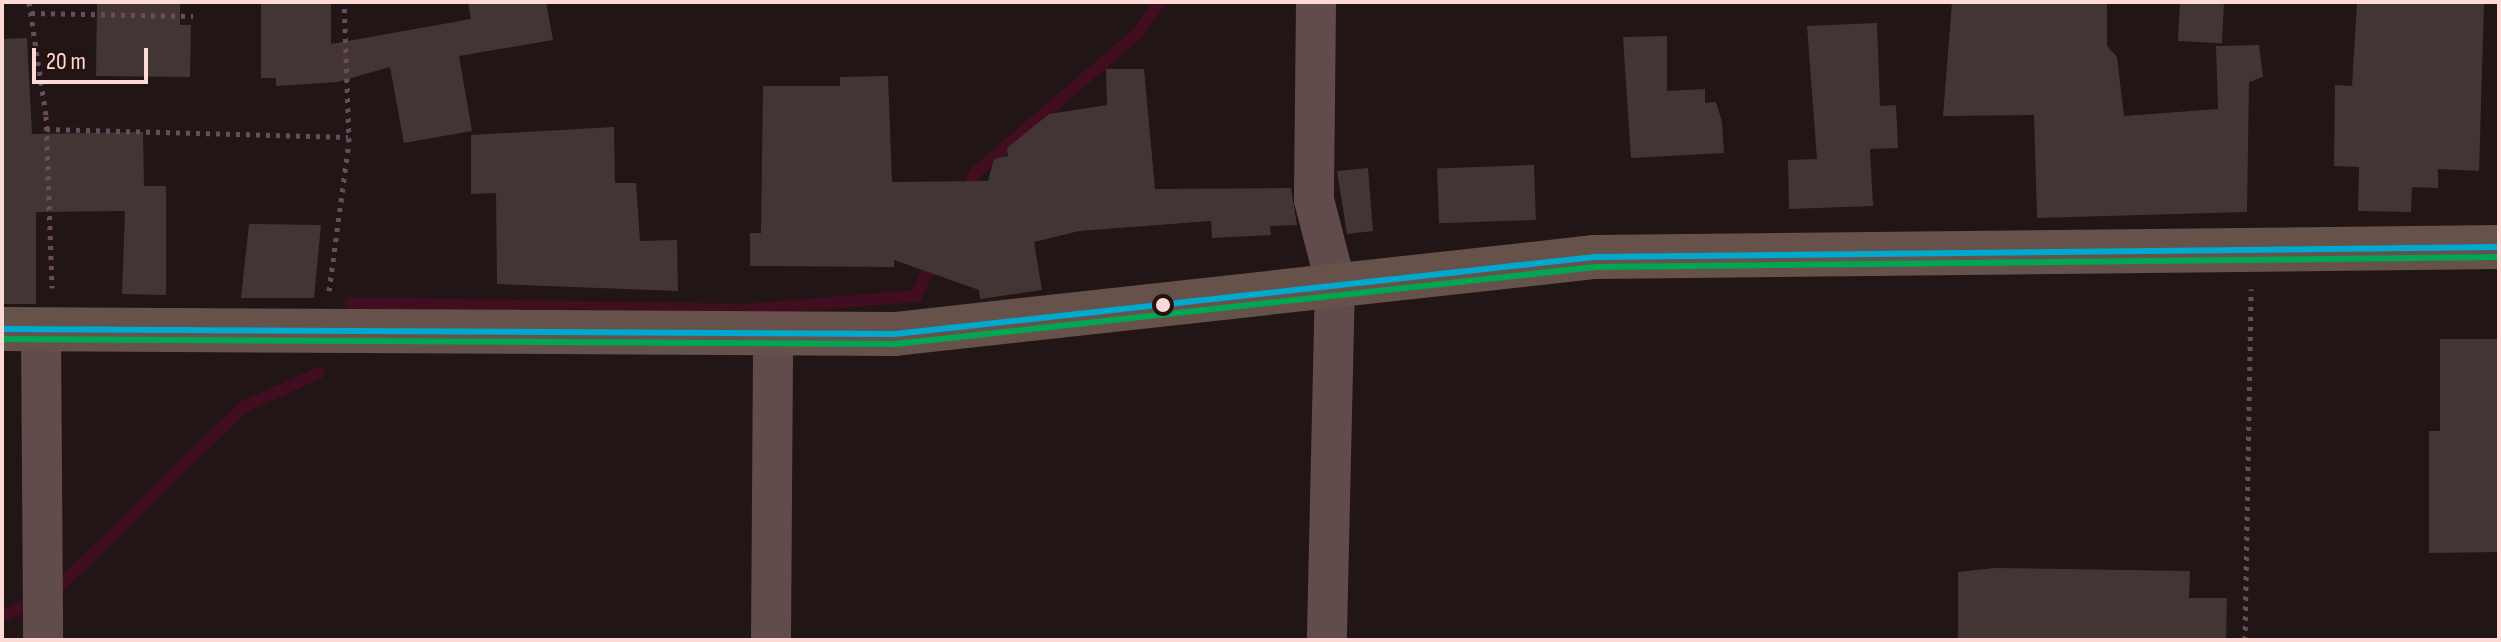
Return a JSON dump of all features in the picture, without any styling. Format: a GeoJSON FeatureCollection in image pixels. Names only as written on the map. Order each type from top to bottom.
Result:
{"type":"FeatureCollection","features":[{"type":"Feature","properties":{"kind":"main road"},"geometry":{"type":"LineString","coordinates":[[21,329],[324,329],[773,337],[895,334],[1335,281],[1595,257],[2499,247]]}},
{"type":"Feature","properties":{"kind":"street"},"geometry":{"type":"LineString","coordinates":[[1316,2],[1314,200],[1335,281],[1327,640]]}},
{"type":"Feature","properties":{"kind":"street"},"geometry":{"type":"LineString","coordinates":[[21,329],[43,640]]}},
{"type":"Feature","properties":{"kind":"street"},"geometry":{"type":"LineString","coordinates":[[771,640],[773,337]]}},
{"type":"Feature","properties":{"kind":"path"},"geometry":{"type":"LineString","coordinates":[[21,329],[53,303],[46,129],[29,2]]}},
{"type":"Feature","properties":{"kind":"path"},"geometry":{"type":"LineString","coordinates":[[324,329],[348,137],[344,2]]}},
{"type":"Feature","properties":{"kind":"path"},"geometry":{"type":"LineString","coordinates":[[31,13],[193,16]]}},
{"type":"Feature","properties":{"kind":"path"},"geometry":{"type":"LineString","coordinates":[[46,129],[348,137]]}},
{"type":"Feature","properties":{"kind":"path"},"geometry":{"type":"LineString","coordinates":[[2245,640],[2252,252]]}},
{"type":"Feature","properties":{"kind":"building"},"geometry":{"type":"Polygon","coordinates":[[[97,2],[180,2],[180,25],[191,25],[190,77],[96,76],[97,2]]]}},
{"type":"Feature","properties":{"kind":"building"},"geometry":{"type":"Polygon","coordinates":[[[261,2],[331,2],[331,44],[471,19],[468,2],[546,2],[553,40],[459,56],[472,131],[404,143],[390,67],[337,82],[276,86],[276,78],[261,78],[261,2]]]}},
{"type":"Feature","properties":{"kind":"building"},"geometry":{"type":"Polygon","coordinates":[[[1952,2],[2107,2],[2107,46],[2117,57],[2124,116],[2218,109],[2216,46],[2259,45],[2263,77],[2249,82],[2247,212],[2037,218],[2034,115],[1943,116],[1952,2]]]}},
{"type":"Feature","properties":{"kind":"building"},"geometry":{"type":"Polygon","coordinates":[[[2180,2],[2224,4],[2222,43],[2178,41],[2180,2]]]}},
{"type":"Feature","properties":{"kind":"building"},"geometry":{"type":"Polygon","coordinates":[[[2357,2],[2484,2],[2479,171],[2438,169],[2438,188],[2412,187],[2411,212],[2358,211],[2359,167],[2334,166],[2335,85],[2352,86],[2357,2]]]}},
{"type":"Feature","properties":{"kind":"building"},"geometry":{"type":"Polygon","coordinates":[[[1877,23],[1880,106],[1896,105],[1898,148],[1870,149],[1873,206],[1789,209],[1788,160],[1817,159],[1807,26],[1877,23]]]}},
{"type":"Feature","properties":{"kind":"building"},"geometry":{"type":"Polygon","coordinates":[[[1667,36],[1667,91],[1705,89],[1705,103],[1716,102],[1722,122],[1724,153],[1631,158],[1623,37],[1667,36]]]}},
{"type":"Feature","properties":{"kind":"building"},"geometry":{"type":"Polygon","coordinates":[[[27,38],[32,134],[143,132],[144,186],[166,186],[166,295],[122,294],[125,211],[36,212],[36,304],[2,304],[2,39],[27,38]]]}},
{"type":"Feature","properties":{"kind":"building"},"geometry":{"type":"Polygon","coordinates":[[[1106,69],[1144,69],[1155,189],[1291,188],[1297,225],[1270,226],[1271,235],[1212,238],[1211,221],[1079,231],[1034,242],[1042,290],[980,299],[979,290],[894,260],[894,267],[750,266],[750,233],[761,233],[763,86],[840,86],[840,77],[888,76],[892,182],[988,181],[994,159],[1008,156],[1007,148],[1049,114],[1107,105],[1106,69]]]}},
{"type":"Feature","properties":{"kind":"building"},"geometry":{"type":"Polygon","coordinates":[[[614,127],[615,183],[636,183],[640,241],[677,240],[678,291],[497,284],[496,193],[471,194],[471,135],[614,127]]]}},
{"type":"Feature","properties":{"kind":"building"},"geometry":{"type":"Polygon","coordinates":[[[1534,165],[1536,220],[1439,223],[1437,168],[1534,165]]]}},
{"type":"Feature","properties":{"kind":"building"},"geometry":{"type":"Polygon","coordinates":[[[1368,168],[1373,231],[1347,234],[1337,171],[1368,168]]]}},
{"type":"Feature","properties":{"kind":"building"},"geometry":{"type":"Polygon","coordinates":[[[249,224],[321,225],[314,298],[241,298],[249,224]]]}},
{"type":"Feature","properties":{"kind":"building"},"geometry":{"type":"Polygon","coordinates":[[[2440,339],[2499,339],[2499,552],[2429,553],[2429,431],[2440,431],[2440,339]]]}},
{"type":"Feature","properties":{"kind":"building"},"geometry":{"type":"Polygon","coordinates":[[[1994,568],[2190,571],[2189,598],[2227,598],[2226,640],[1958,640],[1958,572],[1994,568]]]}},
{"type":"Feature","properties":{"kind":"waterway"},"geometry":{"type":"LineString","coordinates":[[965,195],[975,173],[1138,33],[1160,2]]}},
{"type":"Feature","properties":{"kind":"waterway"},"geometry":{"type":"LineString","coordinates":[[350,303],[743,310],[916,296],[934,258]]}},
{"type":"Feature","properties":{"kind":"waterway"},"geometry":{"type":"LineString","coordinates":[[2,617],[55,591],[243,407],[319,373]]}},
{"type":"Feature","properties":{"kind":"transit line"},"geometry":{"type":"LineString","coordinates":[[2,329],[895,334],[1595,257],[2499,247]]}},
{"type":"Feature","properties":{"kind":"transit line"},"geometry":{"type":"LineString","coordinates":[[2,339],[895,344],[1596,267],[2499,257]]}}]}
